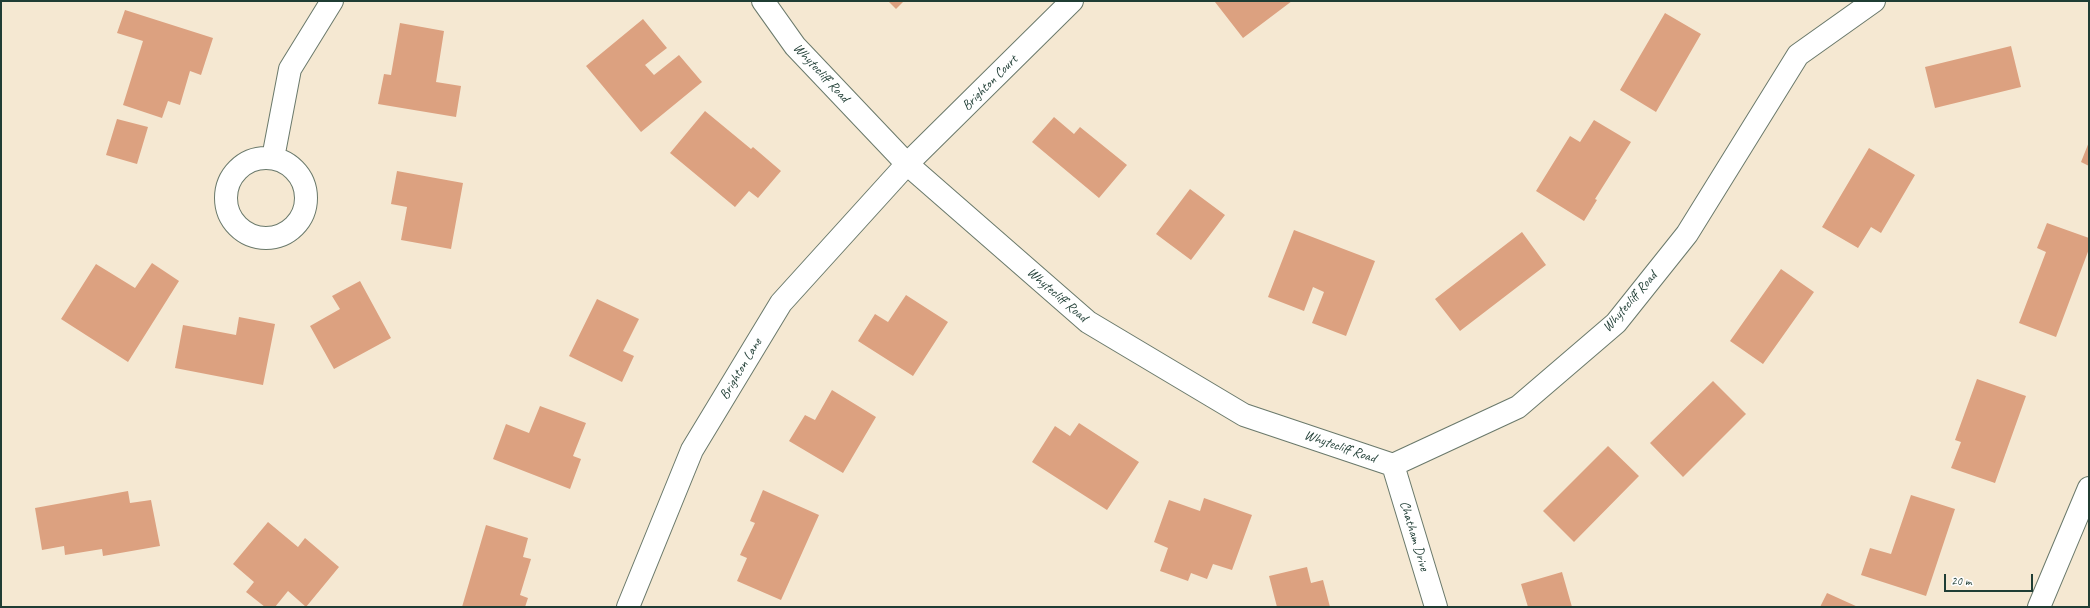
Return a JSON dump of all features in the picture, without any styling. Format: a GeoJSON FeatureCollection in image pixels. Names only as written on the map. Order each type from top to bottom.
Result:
{"type":"FeatureCollection","features":[{"type":"Feature","properties":{"kind":"street"},"geometry":{"type":"LineString","coordinates":[[273,158],[290,69],[332,1]]}},
{"type":"Feature","properties":{"kind":"street","name":"Whytecliff Road"},"geometry":{"type":"LineString","coordinates":[[763,1],[795,46],[907,164],[1088,322],[1244,415],[1393,465],[1518,407],[1616,322],[1687,234],[1798,55],[1874,1]]}},
{"type":"Feature","properties":{"kind":"street","name":"Brighton Court"},"geometry":{"type":"LineString","coordinates":[[907,164],[1072,1]]}},
{"type":"Feature","properties":{"kind":"street","name":"Brighton Lane"},"geometry":{"type":"LineString","coordinates":[[628,607],[692,450],[781,304],[907,164]]}},
{"type":"Feature","properties":{"kind":"street","name":"Chatham Drive"},"geometry":{"type":"LineString","coordinates":[[1393,465],[1436,607]]}},
{"type":"Feature","properties":{"kind":"street"},"geometry":{"type":"LineString","coordinates":[[2039,607],[2089,488]]}},
{"type":"Feature","properties":{"kind":"building"},"geometry":{"type":"Polygon","coordinates":[[[888,1],[904,1],[896,9],[888,1]]]}},
{"type":"Feature","properties":{"kind":"building"},"geometry":{"type":"Polygon","coordinates":[[[1292,1],[1243,38],[1215,2],[1292,1]]]}},
{"type":"Feature","properties":{"kind":"building"},"geometry":{"type":"Polygon","coordinates":[[[125,10],[213,38],[201,75],[190,71],[180,105],[168,101],[162,118],[123,105],[143,41],[117,33],[125,10]]]}},
{"type":"Feature","properties":{"kind":"building"},"geometry":{"type":"Polygon","coordinates":[[[1665,13],[1701,34],[1656,112],[1620,90],[1665,13]]]}},
{"type":"Feature","properties":{"kind":"building"},"geometry":{"type":"Polygon","coordinates":[[[643,19],[667,48],[645,65],[654,75],[679,55],[702,82],[641,132],[586,66],[643,19]]]}},
{"type":"Feature","properties":{"kind":"building"},"geometry":{"type":"Polygon","coordinates":[[[400,23],[444,31],[436,82],[461,86],[456,117],[378,104],[384,74],[391,75],[400,23]]]}},
{"type":"Feature","properties":{"kind":"building"},"geometry":{"type":"Polygon","coordinates":[[[2011,46],[2021,87],[1935,108],[1925,67],[2011,46]]]}},
{"type":"Feature","properties":{"kind":"building"},"geometry":{"type":"Polygon","coordinates":[[[705,111],[751,149],[753,147],[781,171],[758,198],[749,191],[735,207],[670,153],[705,111]]]}},
{"type":"Feature","properties":{"kind":"building"},"geometry":{"type":"Polygon","coordinates":[[[1054,117],[1074,134],[1080,127],[1127,165],[1099,198],[1032,142],[1054,117]]]}},
{"type":"Feature","properties":{"kind":"building"},"geometry":{"type":"Polygon","coordinates":[[[117,119],[148,127],[137,164],[106,155],[117,119]]]}},
{"type":"Feature","properties":{"kind":"building"},"geometry":{"type":"Polygon","coordinates":[[[1594,120],[1631,142],[1595,199],[1597,200],[1584,221],[1536,191],[1570,136],[1580,142],[1594,120]]]}},
{"type":"Feature","properties":{"kind":"building"},"geometry":{"type":"Polygon","coordinates":[[[2089,142],[2089,166],[2081,162],[2089,142]]]}},
{"type":"Feature","properties":{"kind":"building"},"geometry":{"type":"Polygon","coordinates":[[[1869,148],[1915,175],[1881,233],[1871,227],[1858,248],[1822,227],[1869,148]]]}},
{"type":"Feature","properties":{"kind":"building"},"geometry":{"type":"Polygon","coordinates":[[[397,171],[463,183],[451,249],[401,240],[407,207],[391,204],[397,171]]]}},
{"type":"Feature","properties":{"kind":"building"},"geometry":{"type":"Polygon","coordinates":[[[1190,189],[1225,215],[1191,260],[1156,234],[1190,189]]]}},
{"type":"Feature","properties":{"kind":"building"},"geometry":{"type":"Polygon","coordinates":[[[2047,223],[2089,238],[2089,249],[2056,337],[2019,323],[2046,252],[2037,248],[2047,223]]]}},
{"type":"Feature","properties":{"kind":"building"},"geometry":{"type":"Polygon","coordinates":[[[1294,230],[1375,261],[1346,336],[1312,323],[1324,292],[1313,287],[1304,311],[1268,297],[1294,230]]]}},
{"type":"Feature","properties":{"kind":"building"},"geometry":{"type":"Polygon","coordinates":[[[1522,232],[1546,265],[1460,331],[1435,299],[1522,232]]]}},
{"type":"Feature","properties":{"kind":"building"},"geometry":{"type":"Polygon","coordinates":[[[152,263],[179,281],[128,362],[61,319],[96,264],[135,288],[152,263]]]}},
{"type":"Feature","properties":{"kind":"building"},"geometry":{"type":"Polygon","coordinates":[[[1781,269],[1814,292],[1763,364],[1730,341],[1781,269]]]}},
{"type":"Feature","properties":{"kind":"building"},"geometry":{"type":"Polygon","coordinates":[[[360,281],[391,338],[334,369],[310,326],[340,309],[332,296],[360,281]]]}},
{"type":"Feature","properties":{"kind":"building"},"geometry":{"type":"Polygon","coordinates":[[[906,295],[948,322],[913,376],[858,341],[875,314],[888,322],[906,295]]]}},
{"type":"Feature","properties":{"kind":"building"},"geometry":{"type":"Polygon","coordinates":[[[597,299],[639,319],[623,351],[634,356],[622,382],[569,356],[597,299]]]}},
{"type":"Feature","properties":{"kind":"building"},"geometry":{"type":"Polygon","coordinates":[[[239,317],[275,324],[263,385],[175,368],[183,325],[236,335],[239,317]]]}},
{"type":"Feature","properties":{"kind":"building"},"geometry":{"type":"Polygon","coordinates":[[[1977,379],[2026,396],[1995,483],[1951,468],[1961,442],[1955,440],[1977,379]]]}},
{"type":"Feature","properties":{"kind":"building"},"geometry":{"type":"Polygon","coordinates":[[[1713,381],[1746,414],[1683,477],[1650,443],[1713,381]]]}},
{"type":"Feature","properties":{"kind":"building"},"geometry":{"type":"Polygon","coordinates":[[[832,390],[876,417],[843,473],[789,441],[805,415],[815,420],[832,390]]]}},
{"type":"Feature","properties":{"kind":"building"},"geometry":{"type":"Polygon","coordinates":[[[540,406],[586,423],[573,456],[581,459],[570,489],[493,459],[506,424],[529,433],[540,406]]]}},
{"type":"Feature","properties":{"kind":"building"},"geometry":{"type":"Polygon","coordinates":[[[1079,423],[1139,462],[1107,510],[1032,462],[1055,426],[1070,436],[1079,423]]]}},
{"type":"Feature","properties":{"kind":"building"},"geometry":{"type":"Polygon","coordinates":[[[1608,446],[1639,476],[1574,542],[1543,511],[1608,446]]]}},
{"type":"Feature","properties":{"kind":"building"},"geometry":{"type":"Polygon","coordinates":[[[763,490],[819,515],[781,600],[737,581],[747,558],[740,555],[755,523],[750,521],[763,490]]]}},
{"type":"Feature","properties":{"kind":"building"},"geometry":{"type":"Polygon","coordinates":[[[128,491],[130,503],[151,500],[160,546],[103,556],[102,549],[65,555],[64,546],[42,550],[35,508],[128,491]]]}},
{"type":"Feature","properties":{"kind":"building"},"geometry":{"type":"Polygon","coordinates":[[[1911,495],[1955,509],[1926,596],[1861,575],[1870,548],[1891,554],[1911,495]]]}},
{"type":"Feature","properties":{"kind":"building"},"geometry":{"type":"Polygon","coordinates":[[[1204,498],[1252,515],[1232,570],[1213,564],[1207,579],[1191,573],[1188,581],[1160,571],[1168,548],[1154,542],[1169,500],[1200,511],[1204,498]]]}},
{"type":"Feature","properties":{"kind":"building"},"geometry":{"type":"Polygon","coordinates":[[[268,522],[298,547],[305,538],[339,567],[306,607],[288,591],[275,607],[265,607],[246,592],[254,582],[233,564],[268,522]]]}},
{"type":"Feature","properties":{"kind":"building"},"geometry":{"type":"Polygon","coordinates":[[[486,525],[528,538],[523,557],[531,559],[520,595],[528,598],[525,607],[462,607],[486,525]]]}},
{"type":"Feature","properties":{"kind":"building"},"geometry":{"type":"Polygon","coordinates":[[[1307,567],[1311,583],[1323,580],[1330,607],[1277,607],[1269,576],[1307,567]]]}},
{"type":"Feature","properties":{"kind":"building"},"geometry":{"type":"Polygon","coordinates":[[[1562,572],[1572,607],[1528,607],[1521,584],[1562,572]]]}},
{"type":"Feature","properties":{"kind":"building"},"geometry":{"type":"Polygon","coordinates":[[[1827,593],[1858,607],[1820,607],[1827,593]]]}}]}
